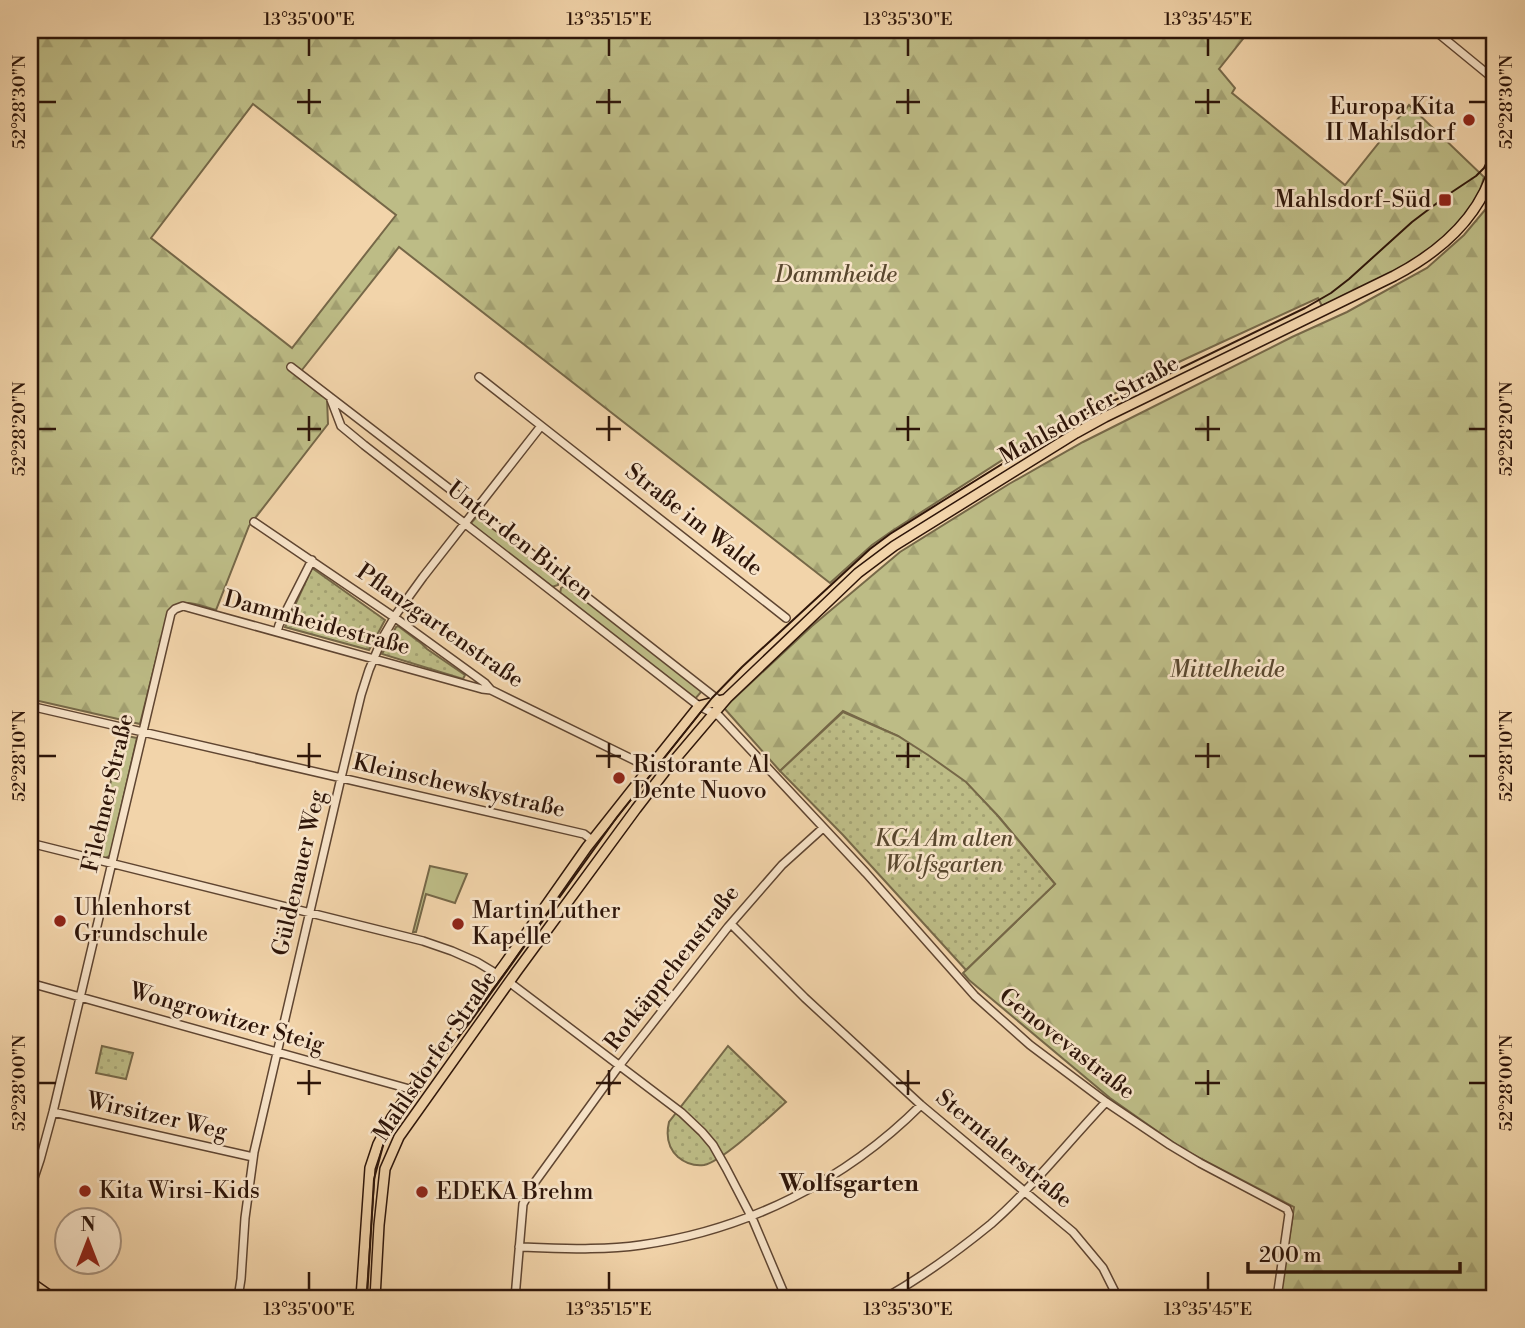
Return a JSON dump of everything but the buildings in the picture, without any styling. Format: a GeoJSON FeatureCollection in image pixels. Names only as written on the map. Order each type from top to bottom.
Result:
{"type":"FeatureCollection","features":[{"type":"Feature","properties":{"kind":"main road","name":"Mahlsdorfer Straße"},"geometry":{"type":"LineString","coordinates":[[375,1298],[385,1169],[399,1137],[636,809],[724,701],[858,573],[894,546],[1095,422],[1418,263],[1458,230],[1472,214],[1487,188],[1495,164]]}},
{"type":"Feature","properties":{"kind":"main road"},"geometry":{"type":"LineString","coordinates":[[699,706],[724,701]]}},
{"type":"Feature","properties":{"kind":"main road","name":"Mahlsdorfer Straße"},"geometry":{"type":"LineString","coordinates":[[360,1298],[370,1168],[384,1131],[592,840],[699,706]]}},
{"type":"Feature","properties":{"kind":"main road"},"geometry":{"type":"LineString","coordinates":[[497,974],[509,982]]}},
{"type":"Feature","properties":{"kind":"main road"},"geometry":{"type":"LineString","coordinates":[[413,1090],[425,1098]]}},
{"type":"Feature","properties":{"kind":"main road"},"geometry":{"type":"LineString","coordinates":[[30,1282],[53,1298]]}},
{"type":"Feature","properties":{"kind":"street"},"geometry":{"type":"LineString","coordinates":[[1434,30],[1495,80]]}},
{"type":"Feature","properties":{"kind":"street","name":"Unter den Birken"},"geometry":{"type":"LineString","coordinates":[[291,367],[464,500]]}},
{"type":"Feature","properties":{"kind":"street","name":"Straße im Walde"},"geometry":{"type":"LineString","coordinates":[[478,377],[786,618]]}},
{"type":"Feature","properties":{"kind":"street","name":"Unter den Birken"},"geometry":{"type":"LineString","coordinates":[[330,397],[341,426],[699,706],[714,714]]}},
{"type":"Feature","properties":{"kind":"street","name":"Güldenauer Weg"},"geometry":{"type":"LineString","coordinates":[[238,1298],[253,1157],[341,778],[373,658],[394,617],[541,425]]}},
{"type":"Feature","properties":{"kind":"street","name":"Unter den Birken"},"geometry":{"type":"LineString","coordinates":[[487,519],[724,701]]}},
{"type":"Feature","properties":{"kind":"street","name":"Pflanzgartenstraße"},"geometry":{"type":"LineString","coordinates":[[254,522],[394,617],[491,690],[649,768]]}},
{"type":"Feature","properties":{"kind":"street"},"geometry":{"type":"LineString","coordinates":[[277,632],[312,560]]}},
{"type":"Feature","properties":{"kind":"street","name":"Dammheidestraße"},"geometry":{"type":"LineString","coordinates":[[175,609],[183,606],[491,690]]}},
{"type":"Feature","properties":{"kind":"street","name":"Filehner Straße"},"geometry":{"type":"LineString","coordinates":[[30,1189],[53,1112],[171,613],[175,609]]}},
{"type":"Feature","properties":{"kind":"street","name":"Kleinschewskystraße"},"geometry":{"type":"LineString","coordinates":[[30,706],[584,834],[592,840]]}},
{"type":"Feature","properties":{"kind":"street","name":"Genovevastraße"},"geometry":{"type":"LineString","coordinates":[[714,714],[719,716],[866,873],[975,996],[1030,1045],[1106,1102],[1200,1163],[1287,1209],[1289,1213],[1277,1298]]}},
{"type":"Feature","properties":{"kind":"street","name":"Rotkäppchenstraße"},"geometry":{"type":"LineString","coordinates":[[515,1298],[521,1216],[527,1195],[619,1066],[731,924],[775,873],[823,828]]}},
{"type":"Feature","properties":{"kind":"street"},"geometry":{"type":"LineString","coordinates":[[30,842],[433,944],[477,962],[497,974]]}},
{"type":"Feature","properties":{"kind":"street","name":"Sterntalerstraße"},"geometry":{"type":"LineString","coordinates":[[731,924],[805,998],[921,1105],[1060,1220],[1103,1268],[1118,1298]]}},
{"type":"Feature","properties":{"kind":"street"},"geometry":{"type":"LineString","coordinates":[[509,982],[682,1112],[702,1132],[719,1154],[751,1217],[786,1298]]}},
{"type":"Feature","properties":{"kind":"street","name":"Wongrowitzer Steig"},"geometry":{"type":"LineString","coordinates":[[30,983],[413,1090]]}},
{"type":"Feature","properties":{"kind":"street"},"geometry":{"type":"LineString","coordinates":[[885,1298],[916,1280],[992,1223],[1106,1102]]}},
{"type":"Feature","properties":{"kind":"street"},"geometry":{"type":"LineString","coordinates":[[519,1247],[578,1250],[640,1245],[692,1235],[751,1217],[797,1196],[843,1169],[883,1140],[921,1105]]}},
{"type":"Feature","properties":{"kind":"street","name":"Wirsitzer Weg"},"geometry":{"type":"LineString","coordinates":[[53,1112],[253,1157]]}},
{"type":"Feature","properties":{"kind":"green space","name":"Dammheide"},"geometry":{"type":"Polygon","coordinates":[[[30,30],[1250,30],[1219,69],[1235,88],[1232,93],[1345,185],[1409,105],[1484,177],[1477,198],[1463,218],[1447,236],[1408,264],[1322,306],[1318,298],[1077,412],[892,531],[872,545],[830,583],[399,247],[298,375],[327,399],[328,424],[249,526],[216,610],[185,603],[168,612],[140,724],[30,699],[30,429],[34,418],[30,398],[30,30]],[[253,104],[151,238],[292,348],[396,215],[253,104]]]}},
{"type":"Feature","properties":{"kind":"green space","name":"Mittelheide"},"geometry":{"type":"Polygon","coordinates":[[[1495,198],[1495,1298],[1280,1298],[1294,1207],[1184,1150],[1110,1098],[963,973],[1055,884],[999,817],[966,783],[898,736],[843,711],[780,771],[724,708],[812,626],[900,552],[1009,484],[1083,442],[1347,312],[1427,268],[1464,235],[1495,198]]]}},
{"type":"Feature","properties":{"kind":"green space"},"geometry":{"type":"Polygon","coordinates":[[[478,515],[559,579],[558,585],[552,587],[472,525],[478,515]]]}},
{"type":"Feature","properties":{"kind":"green space"},"geometry":{"type":"Polygon","coordinates":[[[312,568],[385,620],[369,650],[285,627],[312,568]]]}},
{"type":"Feature","properties":{"kind":"green space"},"geometry":{"type":"Polygon","coordinates":[[[566,585],[702,691],[695,699],[560,594],[561,588],[566,585]]]}},
{"type":"Feature","properties":{"kind":"green space"},"geometry":{"type":"Polygon","coordinates":[[[398,626],[465,675],[463,679],[382,654],[398,626]]]}},
{"type":"Feature","properties":{"kind":"green space","name":"KGA Am alten Wolfsgarten"},"geometry":{"type":"Polygon","coordinates":[[[843,712],[898,736],[966,782],[1055,884],[966,970],[843,835],[780,771],[843,712]]]}},
{"type":"Feature","properties":{"kind":"green space"},"geometry":{"type":"Polygon","coordinates":[[[122,735],[137,738],[110,856],[105,858],[95,855],[94,851],[122,735]]]}},
{"type":"Feature","properties":{"kind":"green space"},"geometry":{"type":"Polygon","coordinates":[[[430,866],[467,874],[455,903],[426,894],[416,932],[413,932],[430,866]]]}},
{"type":"Feature","properties":{"kind":"green space"},"geometry":{"type":"Polygon","coordinates":[[[102,1046],[133,1053],[126,1079],[96,1073],[102,1046]]]}},
{"type":"Feature","properties":{"kind":"green space"},"geometry":{"type":"Polygon","coordinates":[[[728,1046],[786,1102],[722,1156],[704,1165],[690,1164],[672,1150],[668,1136],[669,1122],[728,1046]]]}},
{"type":"Feature","properties":{"kind":"tram line"},"geometry":{"type":"LineString","coordinates":[[367,1298],[374,1179],[384,1142],[617,817],[712,698],[742,667],[870,549],[890,534],[1082,416],[1331,293],[1412,222],[1476,176],[1484,168],[1495,138]]}},
{"type":"Feature","properties":{"kind":"place","name":"Europa Kita II Mahlsdorf"},"geometry":{"type":"Point","coordinates":[1469,120]}},
{"type":"Feature","properties":{"kind":"place","name":"Mahlsdorf-Süd"},"geometry":{"type":"Point","coordinates":[1445,200]}},
{"type":"Feature","properties":{"kind":"place","name":"Ristorante Al Dente Nuovo"},"geometry":{"type":"Point","coordinates":[619,778]}},
{"type":"Feature","properties":{"kind":"place","name":"Uhlenhorst Grundschule"},"geometry":{"type":"Point","coordinates":[60,921]}},
{"type":"Feature","properties":{"kind":"place","name":"Martin Luther Kapelle"},"geometry":{"type":"Point","coordinates":[458,924]}},
{"type":"Feature","properties":{"kind":"place","name":"Kita Wirsi-Kids"},"geometry":{"type":"Point","coordinates":[85,1191]}},
{"type":"Feature","properties":{"kind":"place","name":"EDEKA Brehm"},"geometry":{"type":"Point","coordinates":[422,1192]}},
{"type":"Feature","properties":{"kind":"district","name":"Wolfsgarten"},"geometry":{"type":"Point","coordinates":[849,1184]}}]}
